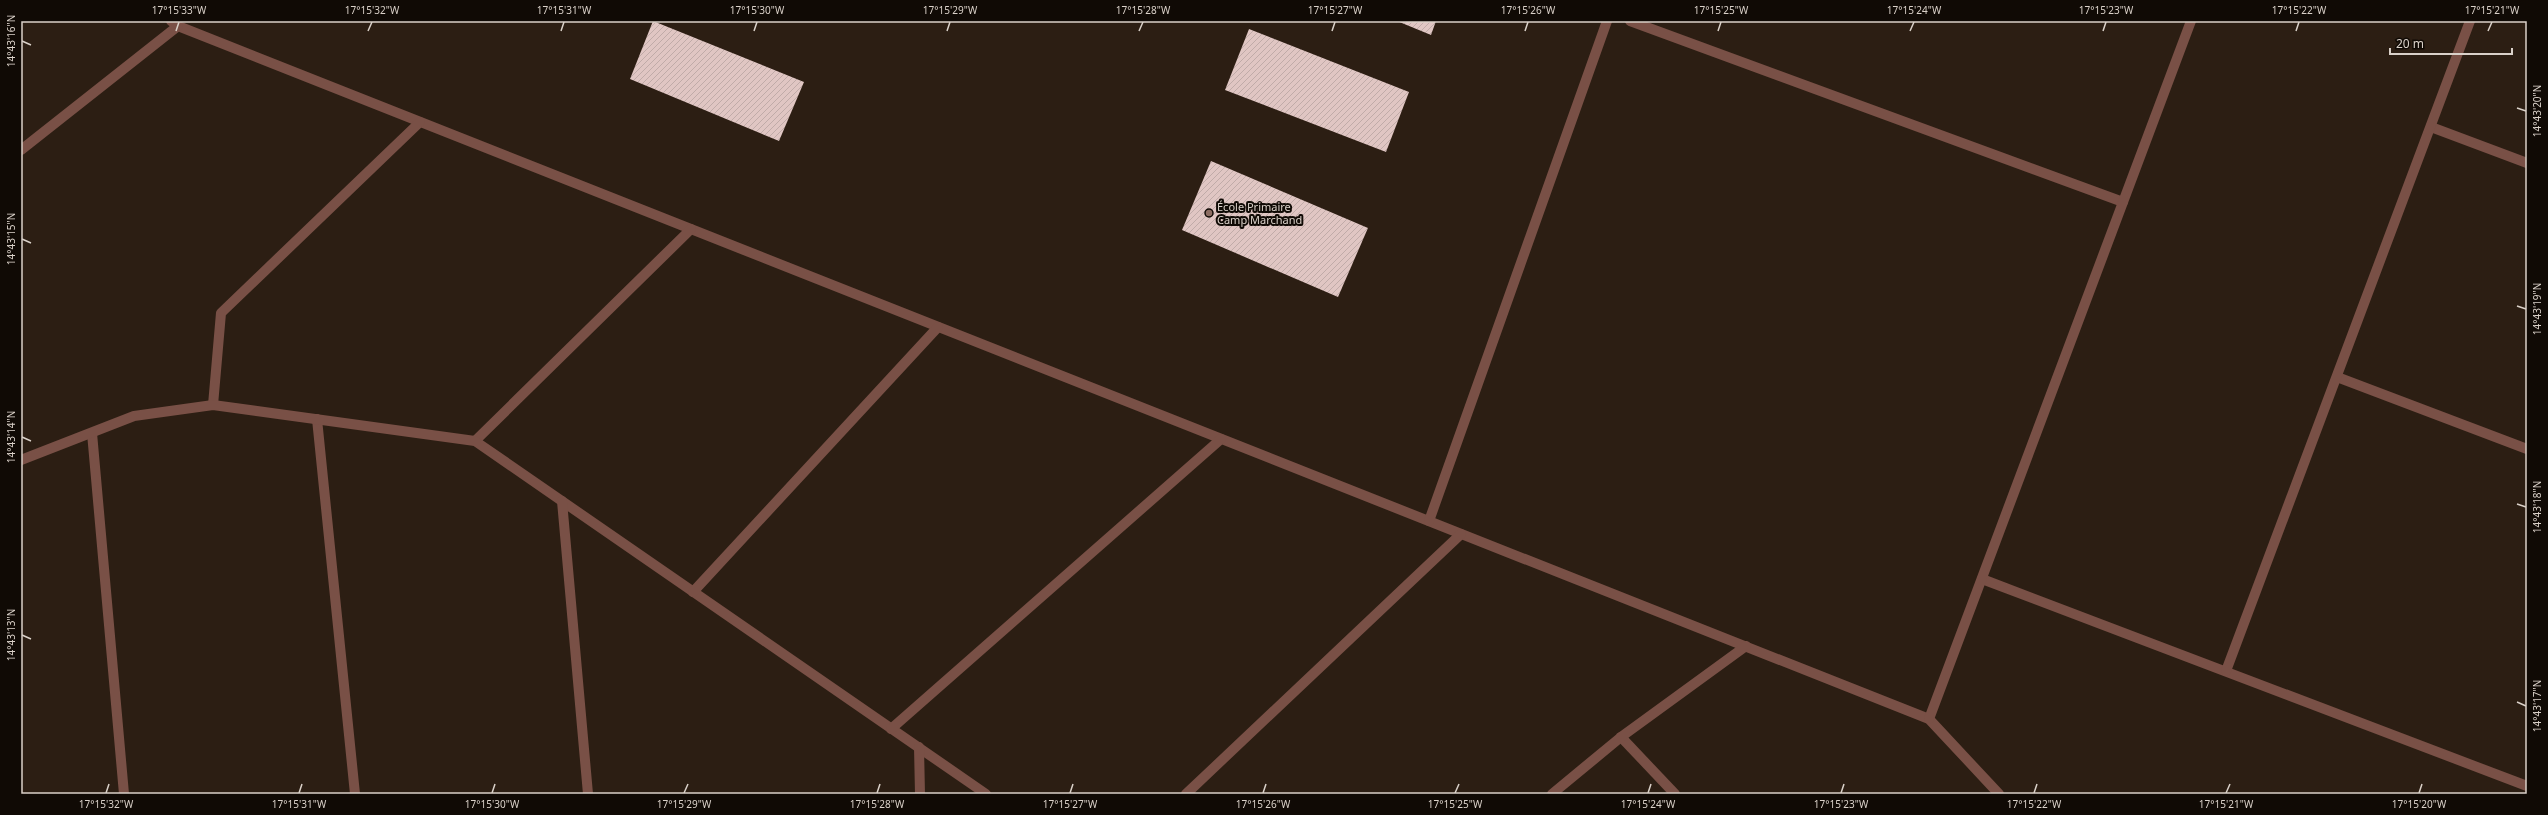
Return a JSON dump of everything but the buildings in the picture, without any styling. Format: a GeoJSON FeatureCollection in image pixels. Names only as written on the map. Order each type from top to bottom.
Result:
{"type":"FeatureCollection","features":[{"type":"Feature","properties":{"kind":"street"},"geometry":{"type":"LineString","coordinates":[[1429,521],[1607,21]]}},
{"type":"Feature","properties":{"kind":"street"},"geometry":{"type":"LineString","coordinates":[[1630,21],[2123,202]]}},
{"type":"Feature","properties":{"kind":"street"},"geometry":{"type":"LineString","coordinates":[[1928,719],[2191,21]]}},
{"type":"Feature","properties":{"kind":"street"},"geometry":{"type":"LineString","coordinates":[[2226,671],[2470,21]]}},
{"type":"Feature","properties":{"kind":"street"},"geometry":{"type":"LineString","coordinates":[[21,150],[175,24],[1928,719],[1999,794]]}},
{"type":"Feature","properties":{"kind":"street"},"geometry":{"type":"LineString","coordinates":[[213,405],[221,313],[420,122]]}},
{"type":"Feature","properties":{"kind":"street"},"geometry":{"type":"LineString","coordinates":[[2431,127],[2527,163]]}},
{"type":"Feature","properties":{"kind":"street"},"geometry":{"type":"LineString","coordinates":[[475,441],[691,229]]}},
{"type":"Feature","properties":{"kind":"street"},"geometry":{"type":"LineString","coordinates":[[693,592],[938,327]]}},
{"type":"Feature","properties":{"kind":"street"},"geometry":{"type":"LineString","coordinates":[[2337,377],[2527,449]]}},
{"type":"Feature","properties":{"kind":"street"},"geometry":{"type":"LineString","coordinates":[[21,460],[134,416],[213,405],[475,441],[986,794]]}},
{"type":"Feature","properties":{"kind":"street"},"geometry":{"type":"LineString","coordinates":[[317,420],[355,794]]}},
{"type":"Feature","properties":{"kind":"street"},"geometry":{"type":"LineString","coordinates":[[92,433],[124,794]]}},
{"type":"Feature","properties":{"kind":"street"},"geometry":{"type":"LineString","coordinates":[[892,729],[1221,439]]}},
{"type":"Feature","properties":{"kind":"street"},"geometry":{"type":"LineString","coordinates":[[562,501],[588,794]]}},
{"type":"Feature","properties":{"kind":"street"},"geometry":{"type":"LineString","coordinates":[[1186,794],[1461,534]]}},
{"type":"Feature","properties":{"kind":"street"},"geometry":{"type":"LineString","coordinates":[[1982,579],[2527,786]]}},
{"type":"Feature","properties":{"kind":"street"},"geometry":{"type":"LineString","coordinates":[[1552,794],[1620,737],[1746,646]]}},
{"type":"Feature","properties":{"kind":"street"},"geometry":{"type":"LineString","coordinates":[[1620,737],[1675,794]]}},
{"type":"Feature","properties":{"kind":"street"},"geometry":{"type":"LineString","coordinates":[[919,747],[920,794]]}},
{"type":"Feature","properties":{"kind":"place","name":"École Primaire Camp Marchand"},"geometry":{"type":"Point","coordinates":[1209,213]}}]}
